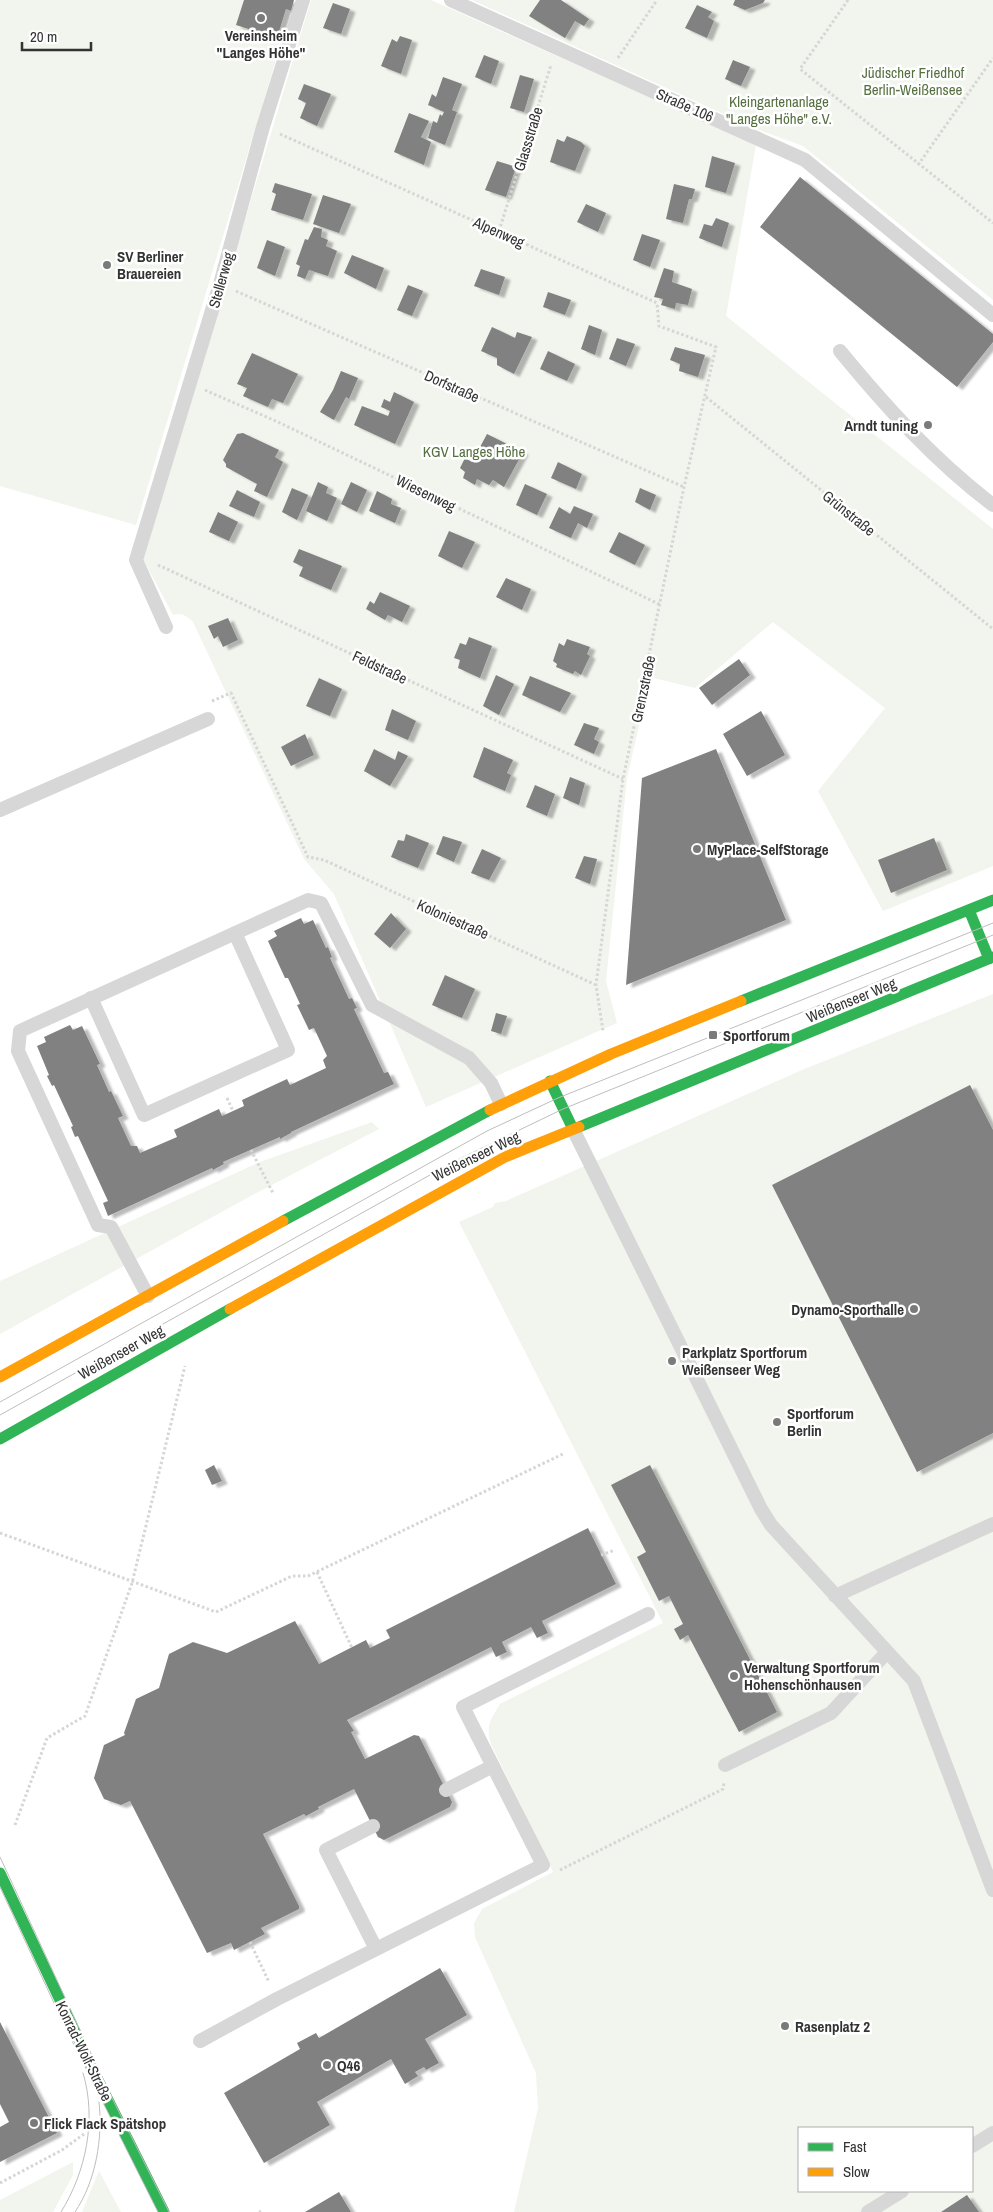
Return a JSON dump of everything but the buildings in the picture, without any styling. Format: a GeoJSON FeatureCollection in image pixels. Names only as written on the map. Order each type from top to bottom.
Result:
{"type":"FeatureCollection","features":[{"type":"Feature","properties":{"kind":"main road"},"geometry":{"type":"LineString","coordinates":[[0,1377],[500,1104],[611,1054],[993,900]]}},
{"type":"Feature","properties":{"kind":"main road"},"geometry":{"type":"LineString","coordinates":[[969,910],[991,958]]}},
{"type":"Feature","properties":{"kind":"main road","name":"Weißenseer Weg"},"geometry":{"type":"LineString","coordinates":[[0,1439],[432,1195],[505,1157],[991,958]]}},
{"type":"Feature","properties":{"kind":"main road"},"geometry":{"type":"LineString","coordinates":[[550,1081],[573,1129]]}},
{"type":"Feature","properties":{"kind":"main road","name":"Konrad-Wolf-Straße"},"geometry":{"type":"LineString","coordinates":[[0,1873],[4,1891],[164,2212]]}},
{"type":"Feature","properties":{"kind":"lane","name":"Stellerweg"},"geometry":{"type":"LineString","coordinates":[[136,560],[220,284],[264,127],[303,0]]}},
{"type":"Feature","properties":{"kind":"lane","name":"Straße 106"},"geometry":{"type":"LineString","coordinates":[[451,0],[805,160],[993,315]]}},
{"type":"Feature","properties":{"kind":"lane"},"geometry":{"type":"LineString","coordinates":[[840,351],[885,406],[969,487],[993,505]]}},
{"type":"Feature","properties":{"kind":"lane"},"geometry":{"type":"LineString","coordinates":[[136,560],[166,627]]}},
{"type":"Feature","properties":{"kind":"lane"},"geometry":{"type":"LineString","coordinates":[[0,810],[208,719]]}},
{"type":"Feature","properties":{"kind":"lane"},"geometry":{"type":"LineString","coordinates":[[148,1296],[110,1227],[98,1225],[18,1051],[20,1030],[308,900],[322,903],[372,1006],[469,1058],[490,1082],[500,1104]]}},
{"type":"Feature","properties":{"kind":"lane"},"geometry":{"type":"LineString","coordinates":[[91,998],[144,1115],[288,1050],[235,932]]}},
{"type":"Feature","properties":{"kind":"lane"},"geometry":{"type":"LineString","coordinates":[[573,1129],[761,1509],[771,1525],[914,1681],[993,1890]]}},
{"type":"Feature","properties":{"kind":"lane"},"geometry":{"type":"LineString","coordinates":[[835,1596],[993,1524]]}},
{"type":"Feature","properties":{"kind":"lane"},"geometry":{"type":"LineString","coordinates":[[200,2041],[277,1999],[543,1865],[464,1707],[648,1614]]}},
{"type":"Feature","properties":{"kind":"lane"},"geometry":{"type":"LineString","coordinates":[[725,1765],[830,1713],[887,1652]]}},
{"type":"Feature","properties":{"kind":"lane"},"geometry":{"type":"LineString","coordinates":[[446,1790],[493,1766]]}},
{"type":"Feature","properties":{"kind":"lane"},"geometry":{"type":"LineString","coordinates":[[373,1826],[326,1850],[376,1949]]}},
{"type":"Feature","properties":{"kind":"lane"},"geometry":{"type":"LineString","coordinates":[[973,2145],[993,2133]]}},
{"type":"Feature","properties":{"kind":"lane"},"geometry":{"type":"LineString","coordinates":[[868,2212],[900,2192]]}},
{"type":"Feature","properties":{"kind":"path"},"geometry":{"type":"LineString","coordinates":[[610,71],[656,0]]}},
{"type":"Feature","properties":{"kind":"path"},"geometry":{"type":"LineString","coordinates":[[848,0],[800,69],[993,223]]}},
{"type":"Feature","properties":{"kind":"path","name":"Glassstraße"},"geometry":{"type":"LineString","coordinates":[[499,231],[557,47]]}},
{"type":"Feature","properties":{"kind":"path"},"geometry":{"type":"LineString","coordinates":[[918,165],[993,58]]}},
{"type":"Feature","properties":{"kind":"path","name":"Alpenweg"},"geometry":{"type":"LineString","coordinates":[[264,127],[499,231],[657,304],[659,326],[716,347]]}},
{"type":"Feature","properties":{"kind":"path","name":"Dorfstraße"},"geometry":{"type":"LineString","coordinates":[[220,284],[684,487]]}},
{"type":"Feature","properties":{"kind":"path","name":"Grenzstraße"},"geometry":{"type":"LineString","coordinates":[[604,1034],[596,984],[623,779],[661,606],[684,487],[716,347]]}},
{"type":"Feature","properties":{"kind":"path","name":"Wiesenweg"},"geometry":{"type":"LineString","coordinates":[[190,383],[280,422],[661,606]]}},
{"type":"Feature","properties":{"kind":"path","name":"Grünstraße"},"geometry":{"type":"LineString","coordinates":[[706,397],[993,630]]}},
{"type":"Feature","properties":{"kind":"path","name":"Feldstraße"},"geometry":{"type":"LineString","coordinates":[[136,560],[158,564],[623,779]]}},
{"type":"Feature","properties":{"kind":"path","name":"Koloniestraße"},"geometry":{"type":"LineString","coordinates":[[209,702],[231,693],[308,857],[324,860],[596,984]]}},
{"type":"Feature","properties":{"kind":"path"},"geometry":{"type":"LineString","coordinates":[[251,1150],[273,1193]]}},
{"type":"Feature","properties":{"kind":"path"},"geometry":{"type":"LineString","coordinates":[[15,1825],[47,1738],[86,1716],[132,1583],[185,1366]]}},
{"type":"Feature","properties":{"kind":"path"},"geometry":{"type":"LineString","coordinates":[[0,1533],[132,1583],[216,1612],[292,1576],[308,1576],[318,1572],[565,1453]]}},
{"type":"Feature","properties":{"kind":"path"},"geometry":{"type":"LineString","coordinates":[[602,1555],[615,1550]]}},
{"type":"Feature","properties":{"kind":"path"},"geometry":{"type":"LineString","coordinates":[[318,1572],[352,1648]]}},
{"type":"Feature","properties":{"kind":"path"},"geometry":{"type":"LineString","coordinates":[[543,1865],[561,1870],[724,1789],[725,1765]]}},
{"type":"Feature","properties":{"kind":"path"},"geometry":{"type":"LineString","coordinates":[[250,1942],[277,1999]]}},
{"type":"Feature","properties":{"kind":"path"},"geometry":{"type":"LineString","coordinates":[[0,2183],[62,2150],[84,2134]]}},
{"type":"Feature","properties":{"kind":"green space","name":"SV Berliner Brauereien"},"geometry":{"type":"Polygon","coordinates":[[[0,0],[294,0],[136,525],[0,486],[0,0]]]}},
{"type":"Feature","properties":{"kind":"green space","name":"KGV Langes Höhe"},"geometry":{"type":"Polygon","coordinates":[[[311,0],[431,0],[756,145],[726,316],[993,529],[993,866],[883,911],[818,791],[885,708],[773,622],[695,688],[650,677],[627,778],[606,981],[617,1023],[426,1107],[334,894],[304,859],[193,622],[184,615],[173,615],[143,559],[311,0]]]}},
{"type":"Feature","properties":{"kind":"green space"},"geometry":{"type":"Polygon","coordinates":[[[472,0],[993,0],[993,300],[803,146],[759,130],[472,0]]]}},
{"type":"Feature","properties":{"kind":"green space","name":"Sportforum Berlin"},"geometry":{"type":"Polygon","coordinates":[[[993,994],[993,2212],[514,2212],[538,2108],[536,2073],[475,1937],[474,1923],[482,1909],[553,1872],[491,1744],[489,1738],[490,1723],[500,1704],[663,1623],[459,1222],[493,1207],[495,1203],[506,1201],[802,1070],[993,994]]]}},
{"type":"Feature","properties":{"kind":"green space"},"geometry":{"type":"Polygon","coordinates":[[[372,1122],[379,1129],[247,1198],[0,1334],[0,1281],[260,1162],[372,1122]]]}},
{"type":"Feature","properties":{"kind":"green space"},"geometry":{"type":"Polygon","coordinates":[[[73,2162],[73,2175],[53,2212],[0,2212],[0,2200],[73,2162]]]}},
{"type":"Feature","properties":{"kind":"green space"},"geometry":{"type":"Polygon","coordinates":[[[99,2171],[121,2212],[82,2212],[99,2171]]]}},
{"type":"Feature","properties":{"kind":"tram line"},"geometry":{"type":"LineString","coordinates":[[0,1402],[487,1131],[558,1098],[993,923]]}},
{"type":"Feature","properties":{"kind":"tram line"},"geometry":{"type":"LineString","coordinates":[[0,1415],[455,1161],[563,1109],[993,935]]}},
{"type":"Feature","properties":{"kind":"tram line"},"geometry":{"type":"LineString","coordinates":[[0,1857],[106,2086],[169,2212]]}},
{"type":"Feature","properties":{"kind":"tram line"},"geometry":{"type":"LineString","coordinates":[[0,1887],[67,2031],[158,2212]]}},
{"type":"Feature","properties":{"kind":"tram line"},"geometry":{"type":"LineString","coordinates":[[61,2212],[77,2180],[87,2145],[89,2108],[83,2073]]}},
{"type":"Feature","properties":{"kind":"tram line"},"geometry":{"type":"LineString","coordinates":[[75,2212],[93,2173],[99,2144],[99,2102]]}},
{"type":"Feature","properties":{"kind":"traffic: fast"},"geometry":{"type":"LineString","coordinates":[[741,1001],[993,900]]}},
{"type":"Feature","properties":{"kind":"traffic: fast"},"geometry":{"type":"LineString","coordinates":[[969,910],[989,959]]}},
{"type":"Feature","properties":{"kind":"traffic: fast"},"geometry":{"type":"LineString","coordinates":[[579,1127],[993,957]]}},
{"type":"Feature","properties":{"kind":"traffic: fast"},"geometry":{"type":"LineString","coordinates":[[550,1081],[573,1129]]}},
{"type":"Feature","properties":{"kind":"traffic: fast"},"geometry":{"type":"LineString","coordinates":[[283,1221],[490,1110]]}},
{"type":"Feature","properties":{"kind":"traffic: fast"},"geometry":{"type":"LineString","coordinates":[[0,1439],[230,1309]]}},
{"type":"Feature","properties":{"kind":"traffic: fast"},"geometry":{"type":"LineString","coordinates":[[0,1873],[94,2072],[164,2212]]}},
{"type":"Feature","properties":{"kind":"traffic: slow"},"geometry":{"type":"LineString","coordinates":[[490,1110],[611,1054],[741,1001]]}},
{"type":"Feature","properties":{"kind":"traffic: slow"},"geometry":{"type":"LineString","coordinates":[[230,1309],[505,1157],[579,1127]]}},
{"type":"Feature","properties":{"kind":"traffic: slow"},"geometry":{"type":"LineString","coordinates":[[0,1377],[283,1221]]}},
{"type":"Feature","properties":{"kind":"place","name":"Vereinsheim \"Langes Höhe\""},"geometry":{"type":"Point","coordinates":[261,18]}},
{"type":"Feature","properties":{"kind":"place","name":"SV Berliner Brauereien"},"geometry":{"type":"Point","coordinates":[107,265]}},
{"type":"Feature","properties":{"kind":"place","name":"Arndt tuning"},"geometry":{"type":"Point","coordinates":[928,425]}},
{"type":"Feature","properties":{"kind":"place","name":"MyPlace-SelfStorage"},"geometry":{"type":"Point","coordinates":[697,849]}},
{"type":"Feature","properties":{"kind":"place","name":"Sportforum"},"geometry":{"type":"Point","coordinates":[713,1035]}},
{"type":"Feature","properties":{"kind":"place","name":"Dynamo-Sporthalle"},"geometry":{"type":"Point","coordinates":[914,1309]}},
{"type":"Feature","properties":{"kind":"place","name":"Parkplatz Sportforum Weißenseer Weg"},"geometry":{"type":"Point","coordinates":[672,1361]}},
{"type":"Feature","properties":{"kind":"place","name":"Sportforum Berlin"},"geometry":{"type":"Point","coordinates":[777,1422]}},
{"type":"Feature","properties":{"kind":"place","name":"Verwaltung Sportforum Hohenschönhausen"},"geometry":{"type":"Point","coordinates":[734,1676]}},
{"type":"Feature","properties":{"kind":"place","name":"Rasenplatz 2"},"geometry":{"type":"Point","coordinates":[785,2026]}},
{"type":"Feature","properties":{"kind":"place","name":"Q46"},"geometry":{"type":"Point","coordinates":[327,2065]}},
{"type":"Feature","properties":{"kind":"place","name":"Flick Flack Spätshop"},"geometry":{"type":"Point","coordinates":[34,2123]}},
{"type":"Feature","properties":{"kind":"park label","name":"Jüdischer Friedhof Berlin-Weißensee"},"geometry":{"type":"Point","coordinates":[913,80]}},
{"type":"Feature","properties":{"kind":"park label","name":"Kleingartenanlage \"Langes Höhe\" e.V."},"geometry":{"type":"Point","coordinates":[779,110]}}]}
